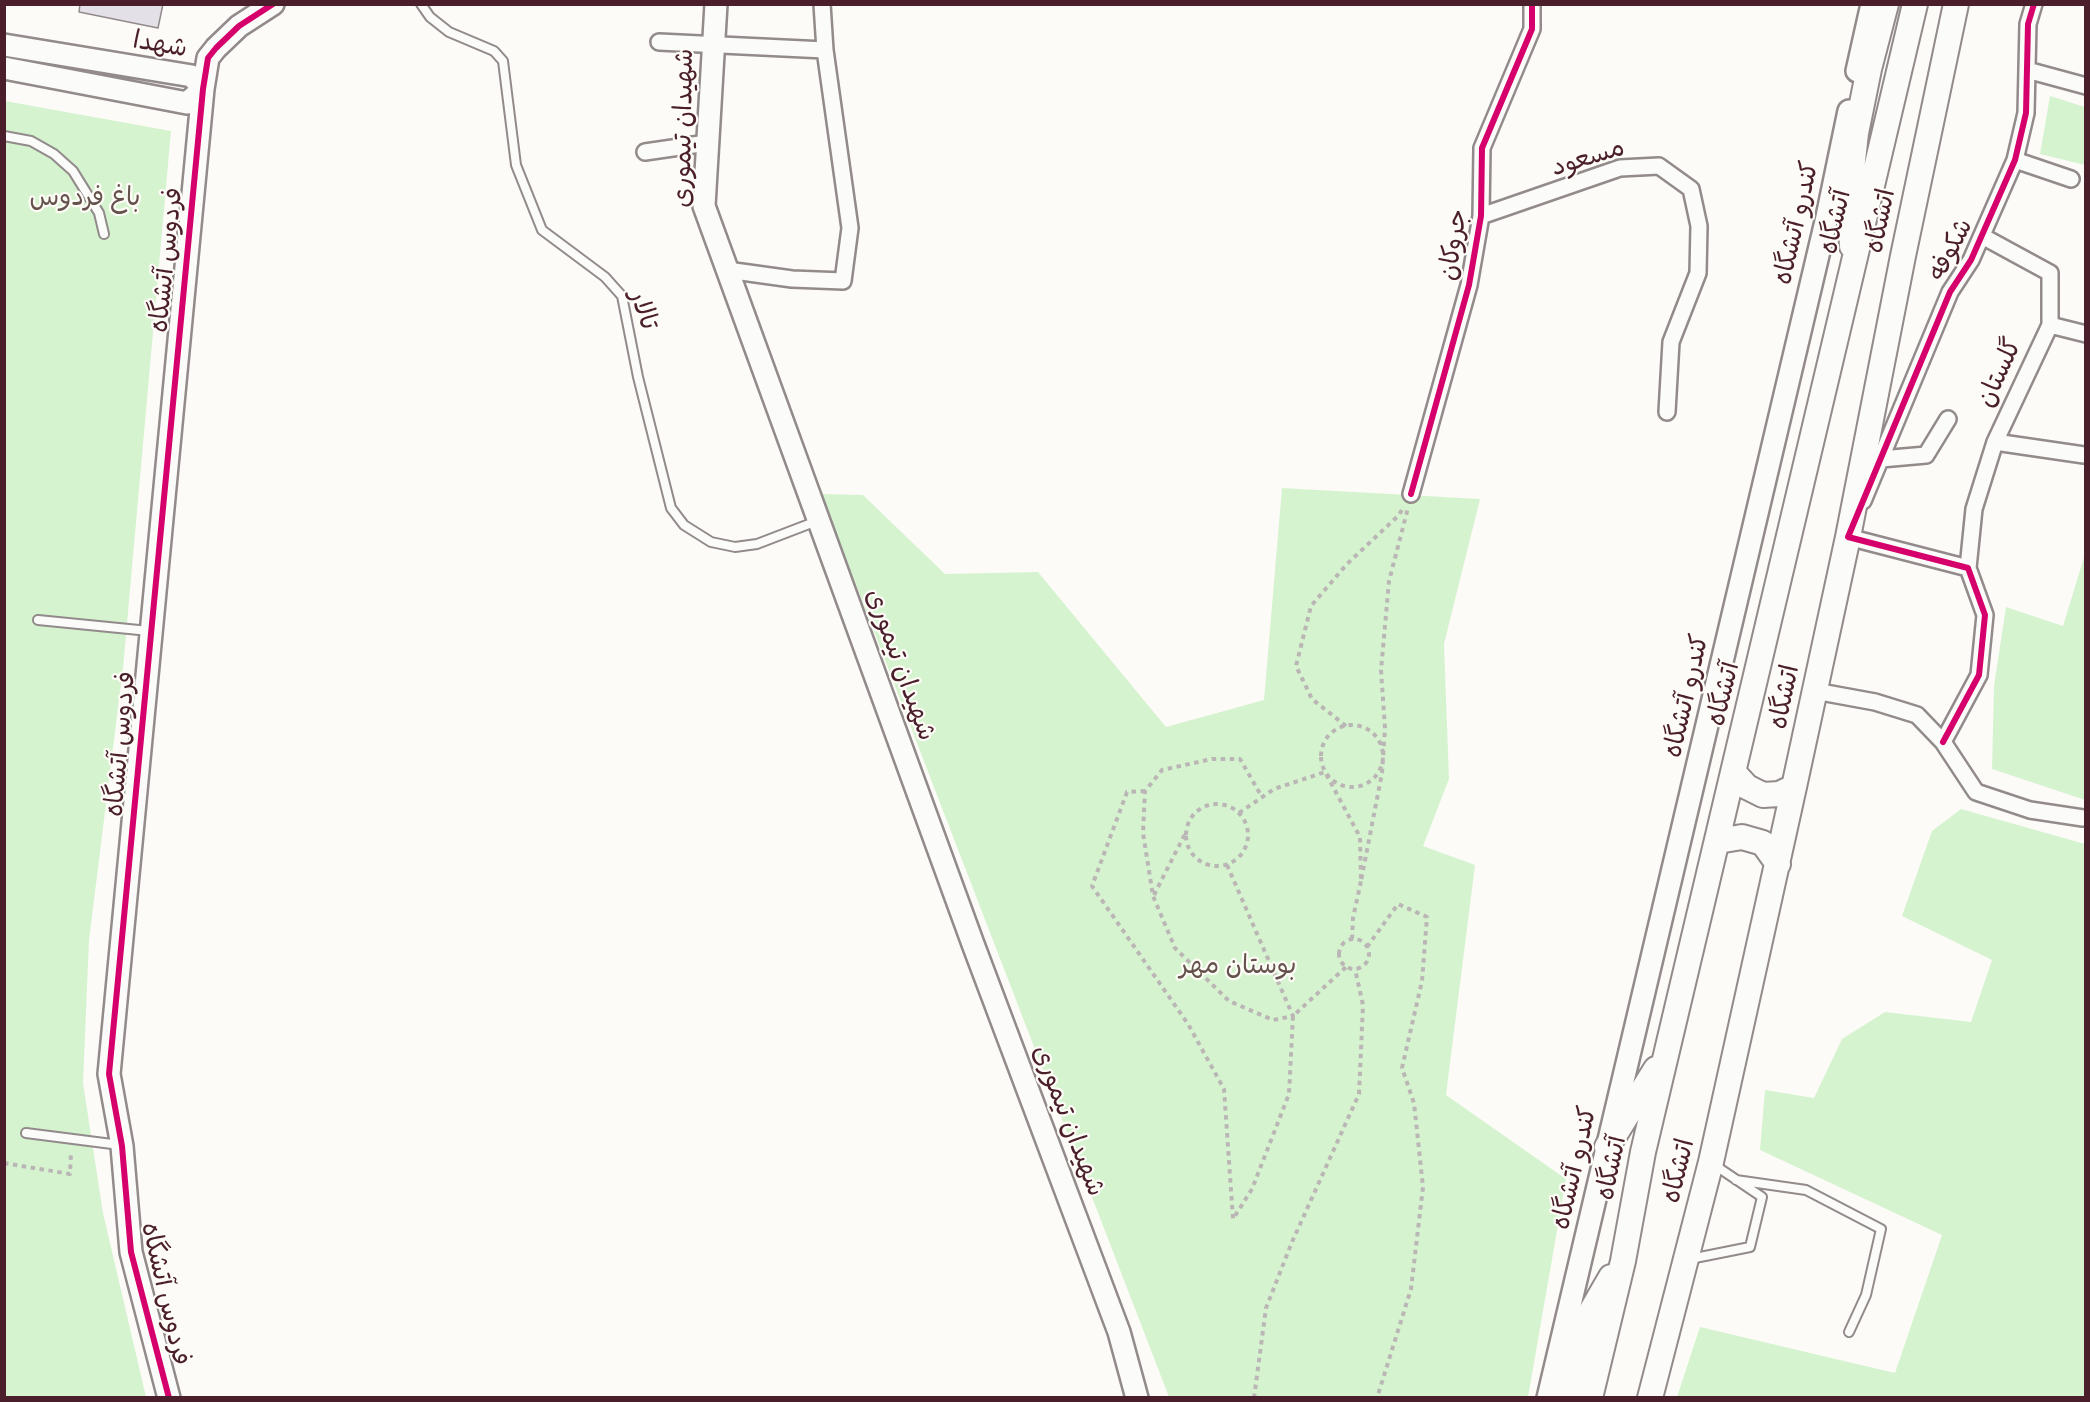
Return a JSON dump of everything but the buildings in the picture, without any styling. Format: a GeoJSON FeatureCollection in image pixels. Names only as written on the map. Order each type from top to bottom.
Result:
{"type":"FeatureCollection","features":[{"type":"Feature","properties":{"kind":"main road","name":"فردوس آتشگاه"},"geometry":{"type":"LineString","coordinates":[[169,1398],[131,1252],[122,1146],[109,1074],[203,89],[208,58],[216,48],[239,26],[273,4]]}},
{"type":"Feature","properties":{"kind":"main road","name":"شهیدان تیموری"},"geometry":{"type":"LineString","coordinates":[[716,4],[704,206],[973,944],[1119,1332],[1137,1398]]}},
{"type":"Feature","properties":{"kind":"main road","name":"کندرو آتشگاه"},"geometry":{"type":"LineString","coordinates":[[1548,1398],[1827,217],[1872,4]]}},
{"type":"Feature","properties":{"kind":"main road"},"geometry":{"type":"LineString","coordinates":[[1854,270],[1849,197],[1856,133],[1869,69],[1886,4]]}},
{"type":"Feature","properties":{"kind":"main road","name":"آتشگاه"},"geometry":{"type":"LineString","coordinates":[[1590,1398],[1623,1261],[1643,1152],[1916,4]]}},
{"type":"Feature","properties":{"kind":"main road","name":"اتشگاه"},"geometry":{"type":"LineString","coordinates":[[1650,1398],[1711,1162],[1778,864],[1848,537],[1903,256],[1956,4]]}},
{"type":"Feature","properties":{"kind":"main road","name":"شهدا"},"geometry":{"type":"LineString","coordinates":[[4,45],[192,76],[203,89],[188,103],[4,68]]}},
{"type":"Feature","properties":{"kind":"main road"},"geometry":{"type":"LineString","coordinates":[[1734,773],[1747,787],[1763,795],[1779,794],[1794,788]]}},
{"type":"Feature","properties":{"kind":"main road"},"geometry":{"type":"LineString","coordinates":[[1718,841],[1742,837],[1763,843],[1778,864]]}},
{"type":"Feature","properties":{"kind":"main road"},"geometry":{"type":"LineString","coordinates":[[1608,1147],[1668,1049]]}},
{"type":"Feature","properties":{"kind":"main road"},"geometry":{"type":"LineString","coordinates":[[1567,1398],[1586,1320],[1604,1287],[1623,1261]]}},
{"type":"Feature","properties":{"kind":"main road","name":"شهیدان تیموری"},"geometry":{"type":"LineString","coordinates":[[1119,1332],[1129,1348],[1147,1398]]}},
{"type":"Feature","properties":{"kind":"street"},"geometry":{"type":"LineString","coordinates":[[727,270],[792,279],[843,281],[850,228],[825,50],[822,4]]}},
{"type":"Feature","properties":{"kind":"street","name":"جروکان"},"geometry":{"type":"LineString","coordinates":[[1411,494],[1469,285],[1481,216],[1482,148],[1532,29],[1532,4]]}},
{"type":"Feature","properties":{"kind":"street","name":"شکوفه"},"geometry":{"type":"LineString","coordinates":[[1848,537],[1950,292],[1982,236],[2015,160],[2026,113],[2028,24],[2034,4]]}},
{"type":"Feature","properties":{"kind":"street"},"geometry":{"type":"LineString","coordinates":[[659,42],[825,50]]}},
{"type":"Feature","properties":{"kind":"street"},"geometry":{"type":"LineString","coordinates":[[2027,70],[2085,86]]}},
{"type":"Feature","properties":{"kind":"street"},"geometry":{"type":"LineString","coordinates":[[645,152],[707,143]]}},
{"type":"Feature","properties":{"kind":"street"},"geometry":{"type":"LineString","coordinates":[[2015,160],[2071,179]]}},
{"type":"Feature","properties":{"kind":"street","name":"مسعود"},"geometry":{"type":"LineString","coordinates":[[1481,216],[1620,168],[1659,166],[1691,189],[1699,226],[1698,273],[1671,342],[1667,412]]}},
{"type":"Feature","properties":{"kind":"street","name":"گلستان"},"geometry":{"type":"LineString","coordinates":[[1968,567],[1974,509],[1995,442],[2050,325],[2050,273],[1982,236]]}},
{"type":"Feature","properties":{"kind":"street"},"geometry":{"type":"LineString","coordinates":[[2050,325],[2085,334]]}},
{"type":"Feature","properties":{"kind":"street"},"geometry":{"type":"LineString","coordinates":[[1881,459],[1926,455],[1948,419]]}},
{"type":"Feature","properties":{"kind":"street"},"geometry":{"type":"LineString","coordinates":[[1995,442],[2084,455]]}},
{"type":"Feature","properties":{"kind":"street"},"geometry":{"type":"LineString","coordinates":[[1848,537],[1968,567],[1985,615],[1979,675],[1943,742]]}},
{"type":"Feature","properties":{"kind":"street"},"geometry":{"type":"LineString","coordinates":[[1815,692],[1875,702],[1917,715],[1943,742],[1976,792],[2030,810],[2083,818]]}},
{"type":"Feature","properties":{"kind":"lane","name":"تالار"},"geometry":{"type":"LineString","coordinates":[[421,4],[430,17],[449,32],[494,51],[503,61],[516,165],[542,230],[605,277],[622,296],[638,377],[671,508],[684,525],[711,542],[735,547],[757,544],[819,520]]}},
{"type":"Feature","properties":{"kind":"lane"},"geometry":{"type":"LineString","coordinates":[[4,136],[31,141],[54,154],[73,171],[99,213],[104,234]]}},
{"type":"Feature","properties":{"kind":"lane"},"geometry":{"type":"LineString","coordinates":[[38,620],[151,631]]}},
{"type":"Feature","properties":{"kind":"lane"},"geometry":{"type":"LineString","coordinates":[[26,1133],[122,1146]]}},
{"type":"Feature","properties":{"kind":"lane"},"geometry":{"type":"LineString","coordinates":[[1686,1260],[1750,1247],[1762,1197],[1711,1162]]}},
{"type":"Feature","properties":{"kind":"lane"},"geometry":{"type":"LineString","coordinates":[[1736,1180],[1806,1190],[1881,1229],[1866,1295],[1849,1332]]}},
{"type":"Feature","properties":{"kind":"path"},"geometry":{"type":"LineString","coordinates":[[1346,726],[1312,699],[1296,666],[1311,606],[1347,564],[1399,515],[1411,494]]}},
{"type":"Feature","properties":{"kind":"path"},"geometry":{"type":"LineString","coordinates":[[1352,939],[1353,918],[1379,795],[1383,753],[1381,670],[1389,581],[1411,494]]}},
{"type":"Feature","properties":{"kind":"path"},"geometry":{"type":"LineString","coordinates":[[1325,772],[1341,786],[1361,786],[1378,774],[1383,753],[1375,735],[1366,728],[1346,726],[1336,729],[1323,744],[1321,763],[1325,772],[1359,837],[1360,881]]}},
{"type":"Feature","properties":{"kind":"path"},"geometry":{"type":"LineString","coordinates":[[1262,797],[1240,759],[1212,759],[1162,770],[1144,791],[1143,833],[1153,897],[1175,948],[1229,1001],[1274,1020],[1293,1016],[1346,967]]}},
{"type":"Feature","properties":{"kind":"path"},"geometry":{"type":"LineString","coordinates":[[1239,813],[1274,789],[1325,772]]}},
{"type":"Feature","properties":{"kind":"path"},"geometry":{"type":"LineString","coordinates":[[1144,791],[1127,792],[1092,886],[1188,1024],[1224,1089],[1233,1219],[1252,1189],[1289,1094],[1293,1016],[1227,865]]}},
{"type":"Feature","properties":{"kind":"path"},"geometry":{"type":"LineString","coordinates":[[1153,897],[1194,814],[1212,804],[1231,806],[1239,813],[1249,831],[1248,842],[1237,860],[1217,867],[1197,859],[1187,842],[1186,832]]}},
{"type":"Feature","properties":{"kind":"path"},"geometry":{"type":"LineString","coordinates":[[1367,947],[1360,941],[1352,939],[1346,941],[1340,949],[1340,959],[1346,967],[1355,969],[1367,961],[1367,947],[1398,904],[1427,917],[1422,981],[1402,1068],[1414,1103],[1423,1187],[1411,1289],[1377,1398]]}},
{"type":"Feature","properties":{"kind":"path"},"geometry":{"type":"LineString","coordinates":[[1254,1398],[1266,1308],[1292,1242],[1359,1094],[1363,1005],[1355,969]]}},
{"type":"Feature","properties":{"kind":"path"},"geometry":{"type":"LineString","coordinates":[[4,1163],[70,1174],[72,1139]]}},
{"type":"Feature","properties":{"kind":"green space"},"geometry":{"type":"Polygon","coordinates":[[[2050,96],[2085,107],[2085,165],[2040,154],[2050,96]]]}},
{"type":"Feature","properties":{"kind":"green space","name":"باغ فردوس"},"geometry":{"type":"Polygon","coordinates":[[[5,101],[171,131],[123,668],[89,940],[83,1083],[103,1213],[146,1397],[5,1397],[5,101]]]}},
{"type":"Feature","properties":{"kind":"green space","name":"بوستان مهر"},"geometry":{"type":"Polygon","coordinates":[[[1282,488],[1480,499],[1444,644],[1449,779],[1423,846],[1475,865],[1446,1095],[1566,1179],[1528,1397],[1169,1397],[821,494],[863,495],[945,574],[1038,572],[1166,727],[1264,700],[1282,488]]]}},
{"type":"Feature","properties":{"kind":"green space"},"geometry":{"type":"Polygon","coordinates":[[[2085,554],[2085,800],[1992,769],[1994,686],[2006,607],[2063,626],[2085,554]]]}},
{"type":"Feature","properties":{"kind":"green space"},"geometry":{"type":"Polygon","coordinates":[[[1961,809],[2085,844],[2085,1397],[1677,1397],[1700,1327],[1895,1373],[1942,1235],[1760,1150],[1765,1090],[1814,1098],[1842,1039],[1885,1012],[1971,1022],[1992,960],[1902,916],[1932,831],[1961,809]]]}},
{"type":"Feature","properties":{"kind":"cycle path"},"geometry":{"type":"LineString","coordinates":[[169,1398],[131,1252],[122,1146],[109,1074],[203,89],[208,58],[216,48],[239,26],[273,4]]}},
{"type":"Feature","properties":{"kind":"cycle path"},"geometry":{"type":"LineString","coordinates":[[1411,494],[1469,285],[1481,216],[1482,148],[1532,29],[1532,4]]}},
{"type":"Feature","properties":{"kind":"cycle path"},"geometry":{"type":"LineString","coordinates":[[1943,742],[1979,675],[1985,615],[1968,568],[1848,537],[1950,292],[1971,260],[2015,160],[2026,113],[2028,24],[2034,4]]}}]}
